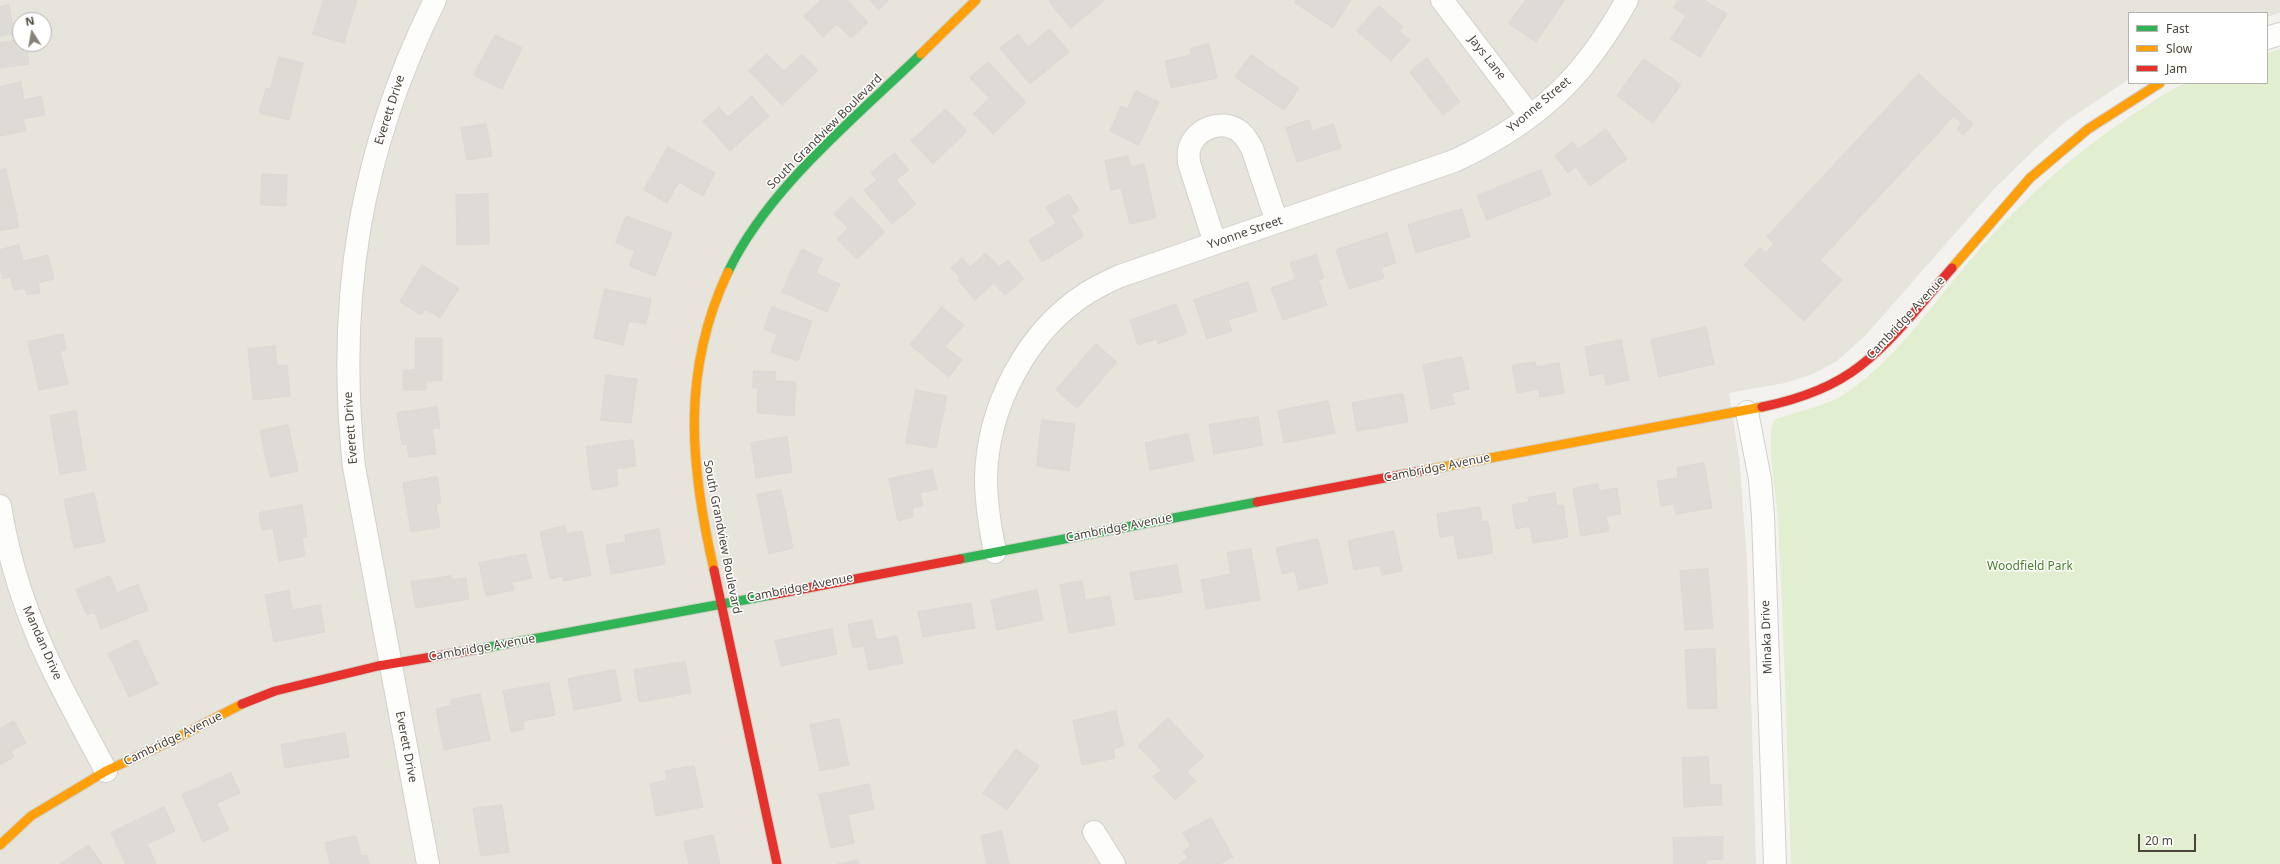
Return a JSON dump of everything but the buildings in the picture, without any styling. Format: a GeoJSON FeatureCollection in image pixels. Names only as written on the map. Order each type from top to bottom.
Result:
{"type":"FeatureCollection","features":[{"type":"Feature","properties":{"kind":"street","name":"Everett Drive"},"geometry":{"type":"LineString","coordinates":[[428,864],[354,467],[349,421],[347,360],[350,297],[364,200],[371,168],[406,64],[435,0]]}},
{"type":"Feature","properties":{"kind":"street","name":"South Grandview Boulevard"},"geometry":{"type":"LineString","coordinates":[[777,864],[700,496],[693,433],[696,378],[702,350],[715,302],[733,261],[775,199],[798,173],[976,0]]}},
{"type":"Feature","properties":{"kind":"street","name":"Jays Lane"},"geometry":{"type":"LineString","coordinates":[[1442,0],[1530,116]]}},
{"type":"Feature","properties":{"kind":"street","name":"Yvonne Street"},"geometry":{"type":"LineString","coordinates":[[995,552],[988,515],[986,478],[989,454],[998,410],[1011,380],[1028,352],[1054,320],[1087,293],[1120,276],[1454,161],[1486,146],[1530,116],[1566,85],[1592,55],[1627,0]]}},
{"type":"Feature","properties":{"kind":"street"},"geometry":{"type":"LineString","coordinates":[[2268,38],[2280,34]]}},
{"type":"Feature","properties":{"kind":"street","name":"Cambridge Avenue"},"geometry":{"type":"LineString","coordinates":[[0,845],[31,816],[106,772],[173,740],[248,701],[275,691],[390,664],[536,639],[1703,418],[1747,412],[1810,394],[1859,367],[1886,343],[2030,178],[2088,128],[2158,84]]}},
{"type":"Feature","properties":{"kind":"street"},"geometry":{"type":"LineString","coordinates":[[1215,243],[1189,163],[1189,151],[1192,142],[1210,126],[1229,126],[1239,131],[1246,138],[1252,148],[1277,222]]}},
{"type":"Feature","properties":{"kind":"street","name":"Minaka Drive"},"geometry":{"type":"LineString","coordinates":[[1747,412],[1760,479],[1775,864]]}},
{"type":"Feature","properties":{"kind":"street","name":"Mandan Drive"},"geometry":{"type":"LineString","coordinates":[[0,506],[6,544],[24,602],[51,667],[106,772]]}},
{"type":"Feature","properties":{"kind":"street"},"geometry":{"type":"LineString","coordinates":[[1094,832],[1114,864]]}},
{"type":"Feature","properties":{"kind":"shaded area"},"geometry":{"type":"Polygon","coordinates":[[[0,0],[2280,0],[2280,13],[2268,17],[2268,12],[2128,12],[2128,80],[2065,122],[2034,150],[1994,189],[1866,335],[1837,361],[1813,374],[1785,383],[1729,393],[1739,457],[1747,558],[1756,864],[0,864],[0,0]]]}},
{"type":"Feature","properties":{"kind":"green space","name":"Woodfield Park"},"geometry":{"type":"Polygon","coordinates":[[[2280,49],[2280,864],[1791,864],[1780,562],[1777,509],[1771,454],[1772,429],[1774,420],[1831,401],[1849,391],[1867,377],[1900,345],[1972,258],[2008,218],[2067,163],[2088,146],[2160,97],[2183,85],[2268,84],[2268,53],[2280,49]]]}},
{"type":"Feature","properties":{"kind":"traffic: fast"},"geometry":{"type":"LineString","coordinates":[[728,272],[745,241],[765,212],[789,183],[841,129],[921,54]]}},
{"type":"Feature","properties":{"kind":"traffic: fast"},"geometry":{"type":"LineString","coordinates":[[960,559],[1257,502]]}},
{"type":"Feature","properties":{"kind":"traffic: fast"},"geometry":{"type":"LineString","coordinates":[[473,650],[771,595]]}},
{"type":"Feature","properties":{"kind":"traffic: slow"},"geometry":{"type":"LineString","coordinates":[[921,54],[976,0]]}},
{"type":"Feature","properties":{"kind":"traffic: slow"},"geometry":{"type":"LineString","coordinates":[[1952,268],[2030,178],[2088,129],[2158,84]]}},
{"type":"Feature","properties":{"kind":"traffic: slow"},"geometry":{"type":"LineString","coordinates":[[714,570],[699,493],[695,456],[694,419],[697,382],[703,346],[713,309],[728,272]]}},
{"type":"Feature","properties":{"kind":"traffic: slow"},"geometry":{"type":"LineString","coordinates":[[1421,471],[1762,407]]}},
{"type":"Feature","properties":{"kind":"traffic: slow"},"geometry":{"type":"LineString","coordinates":[[0,845],[31,816],[106,771],[173,740],[242,704]]}},
{"type":"Feature","properties":{"kind":"traffic: jam"},"geometry":{"type":"LineString","coordinates":[[1762,407],[1801,397],[1826,387],[1838,381],[1860,366],[1897,332],[1952,268]]}},
{"type":"Feature","properties":{"kind":"traffic: jam"},"geometry":{"type":"LineString","coordinates":[[1257,502],[1421,471]]}},
{"type":"Feature","properties":{"kind":"traffic: jam"},"geometry":{"type":"LineString","coordinates":[[771,595],[960,559]]}},
{"type":"Feature","properties":{"kind":"traffic: jam"},"geometry":{"type":"LineString","coordinates":[[714,570],[777,864]]}},
{"type":"Feature","properties":{"kind":"traffic: jam"},"geometry":{"type":"LineString","coordinates":[[242,704],[275,691],[378,666],[473,650]]}}]}
